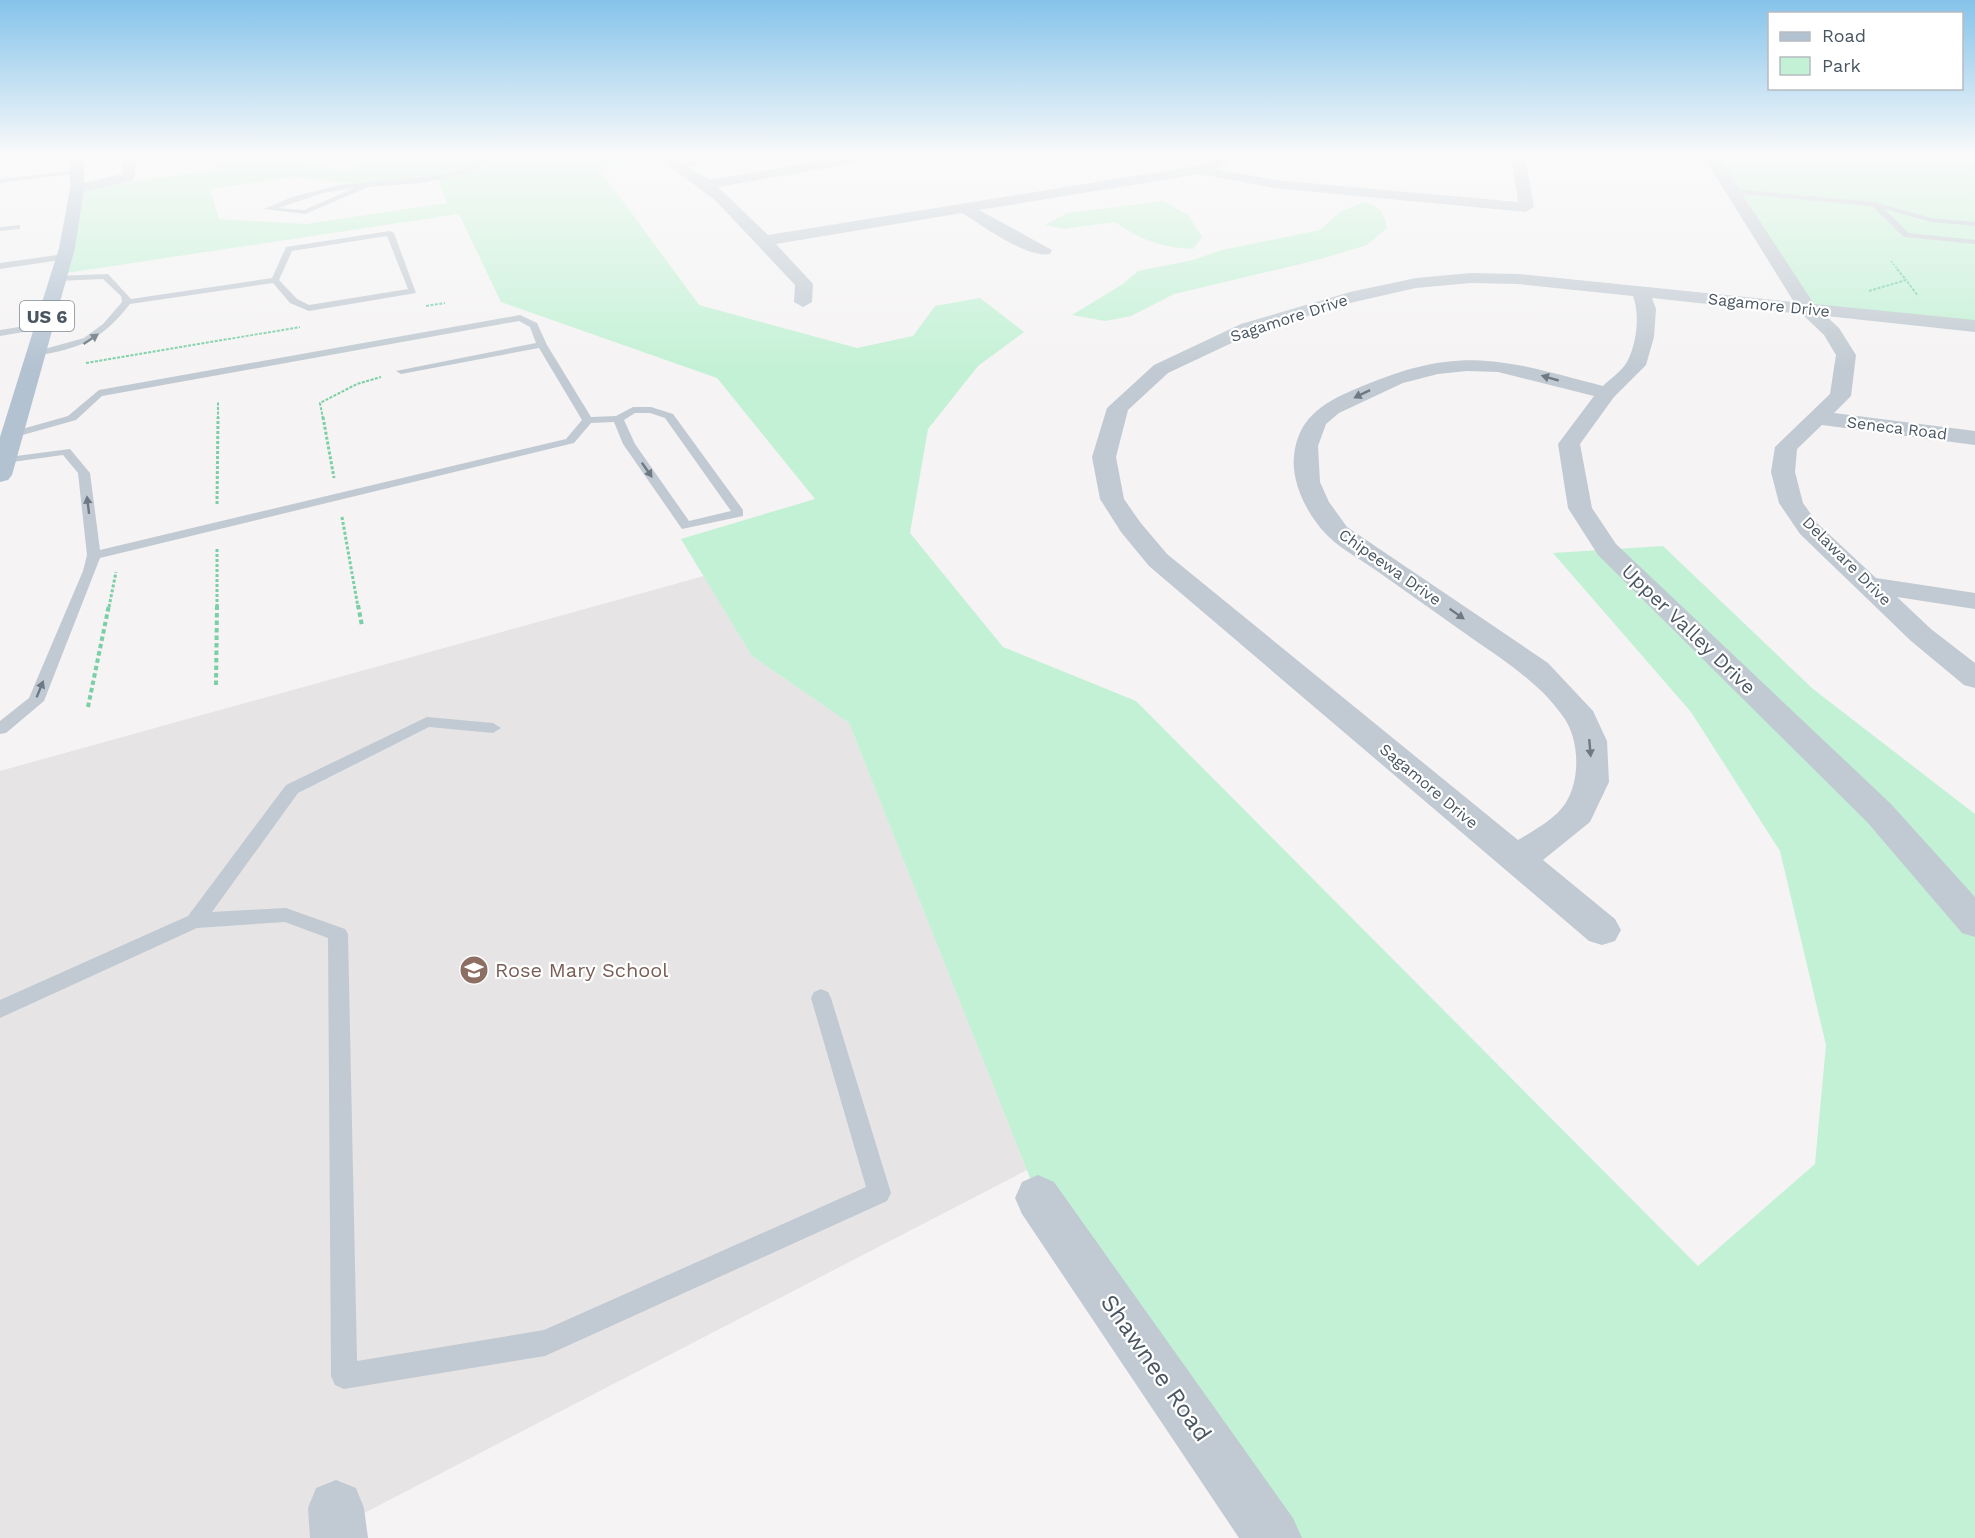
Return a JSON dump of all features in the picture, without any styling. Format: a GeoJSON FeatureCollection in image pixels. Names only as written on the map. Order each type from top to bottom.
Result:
{"type":"FeatureCollection","features":[{"type":"Feature","properties":{"kind":"main road","name":"US 6"},"geometry":{"type":"LineString","coordinates":[[2,467],[64,257],[69,226]]}},
{"type":"Feature","properties":{"kind":"street"},"geometry":{"type":"LineString","coordinates":[[748,226],[804,284],[803,302]]}},
{"type":"Feature","properties":{"kind":"street"},"geometry":{"type":"LineString","coordinates":[[763,241],[860,226]]}},
{"type":"Feature","properties":{"kind":"street"},"geometry":{"type":"LineString","coordinates":[[995,226],[1024,243],[1044,250]]}},
{"type":"Feature","properties":{"kind":"street","name":"Delaware Drive"},"geometry":{"type":"LineString","coordinates":[[1755,226],[1808,309],[1832,332],[1846,355],[1840,396],[1786,447],[1783,472],[1791,503],[1809,529],[1871,585],[1921,635],[1975,678]]}},
{"type":"Feature","properties":{"kind":"street","name":"Sagamore Drive"},"geometry":{"type":"LineString","coordinates":[[1602,930],[1158,560],[1130,527],[1112,499],[1104,457],[1118,408],[1161,369],[1248,328],[1350,297],[1416,283],[1471,278],[1518,279],[1975,326]]}},
{"type":"Feature","properties":{"kind":"street","name":"Upper Valley Drive"},"geometry":{"type":"LineString","coordinates":[[1640,292],[1647,309],[1644,337],[1635,365],[1607,393],[1569,444],[1580,508],[1607,549],[1880,813],[1975,922]]}},
{"type":"Feature","properties":{"kind":"street","name":"Chipeewa Drive"},"geometry":{"type":"LineString","coordinates":[[1517,858],[1550,837],[1578,813],[1592,782],[1591,741],[1577,711],[1537,670],[1338,532],[1321,510],[1309,487],[1303,465],[1309,436],[1319,418],[1343,403],[1391,380],[1440,366],[1515,368],[1607,393]]}},
{"type":"Feature","properties":{"kind":"street","name":"Seneca Road"},"geometry":{"type":"LineString","coordinates":[[1819,418],[1975,438]]}},
{"type":"Feature","properties":{"kind":"street"},"geometry":{"type":"LineString","coordinates":[[1871,585],[1975,601]]}},
{"type":"Feature","properties":{"kind":"street","name":"Shawnee Road"},"geometry":{"type":"LineString","coordinates":[[1038,1198],[1273,1538]]}},
{"type":"Feature","properties":{"kind":"lane"},"geometry":{"type":"LineString","coordinates":[[1895,226],[1901,232],[1938,239],[1975,242]]}},
{"type":"Feature","properties":{"kind":"lane"},"geometry":{"type":"LineString","coordinates":[[1924,226],[1938,239]]}},
{"type":"Feature","properties":{"kind":"lane"},"geometry":{"type":"LineString","coordinates":[[0,229],[16,227]]}},
{"type":"Feature","properties":{"kind":"lane"},"geometry":{"type":"LineString","coordinates":[[390,233],[413,291],[309,308],[302,307],[288,298],[275,280],[289,249],[390,233]]}},
{"type":"Feature","properties":{"kind":"lane"},"geometry":{"type":"LineString","coordinates":[[0,266],[64,257]]}},
{"type":"Feature","properties":{"kind":"lane"},"geometry":{"type":"LineString","coordinates":[[58,278],[105,276],[125,295],[127,302]]}},
{"type":"Feature","properties":{"kind":"lane"},"geometry":{"type":"LineString","coordinates":[[35,353],[75,347],[94,339],[127,302],[275,280]]}},
{"type":"Feature","properties":{"kind":"lane"},"geometry":{"type":"LineString","coordinates":[[12,435],[72,418],[99,393],[520,318],[534,325],[542,345],[588,420]]}},
{"type":"Feature","properties":{"kind":"lane"},"geometry":{"type":"LineString","coordinates":[[0,333],[44,326]]}},
{"type":"Feature","properties":{"kind":"lane"},"geometry":{"type":"LineString","coordinates":[[401,371],[542,345]]}},
{"type":"Feature","properties":{"kind":"lane"},"geometry":{"type":"LineString","coordinates":[[94,555],[570,441],[588,420],[618,419],[633,410],[651,410],[669,416],[739,513],[686,526],[629,444],[618,419]]}},
{"type":"Feature","properties":{"kind":"lane"},"geometry":{"type":"LineString","coordinates":[[0,729],[36,701],[90,571],[94,555],[84,473],[66,451],[2,467]]}},
{"type":"Feature","properties":{"kind":"lane"},"geometry":{"type":"LineString","coordinates":[[195,921],[292,789],[427,722],[493,728]]}},
{"type":"Feature","properties":{"kind":"lane"},"geometry":{"type":"LineString","coordinates":[[0,1010],[195,921],[286,915],[338,934],[344,1376],[545,1343],[879,1193],[821,999]]}},
{"type":"Feature","properties":{"kind":"path"},"geometry":{"type":"LineString","coordinates":[[1891,261],[1906,280]]}},
{"type":"Feature","properties":{"kind":"path"},"geometry":{"type":"LineString","coordinates":[[422,307],[445,303]]}},
{"type":"Feature","properties":{"kind":"path"},"geometry":{"type":"LineString","coordinates":[[79,364],[304,327]]}},
{"type":"Feature","properties":{"kind":"path"},"geometry":{"type":"LineString","coordinates":[[88,707],[117,568]]}},
{"type":"Feature","properties":{"kind":"shaded area","name":"Rose Mary School"},"geometry":{"type":"Polygon","coordinates":[[[704,576],[752,656],[849,723],[1027,1170],[316,1538],[0,1538],[0,771],[704,576]]]}},
{"type":"Feature","properties":{"kind":"green space"},"geometry":{"type":"Polygon","coordinates":[[[69,226],[381,226],[59,274],[69,226]]]}},
{"type":"Feature","properties":{"kind":"green space"},"geometry":{"type":"Polygon","coordinates":[[[465,226],[641,226],[699,305],[857,348],[913,336],[935,306],[980,298],[1024,332],[978,366],[928,429],[910,533],[1003,647],[1136,701],[1698,1266],[1815,1164],[1826,1045],[1780,851],[1691,712],[1553,553],[1663,546],[1813,689],[1975,814],[1975,1538],[1273,1538],[1038,1198],[849,723],[752,656],[681,539],[815,499],[717,378],[501,302],[465,226]]]}},
{"type":"Feature","properties":{"kind":"green space"},"geometry":{"type":"Polygon","coordinates":[[[1049,226],[1088,226],[1064,229],[1049,226]]]}},
{"type":"Feature","properties":{"kind":"green space"},"geometry":{"type":"Polygon","coordinates":[[[1121,226],[1195,226],[1202,237],[1193,249],[1151,242],[1121,226]]]}},
{"type":"Feature","properties":{"kind":"green space"},"geometry":{"type":"Polygon","coordinates":[[[1325,226],[1386,226],[1387,228],[1367,245],[1321,259],[1174,294],[1131,316],[1105,321],[1072,315],[1123,284],[1138,271],[1193,260],[1222,250],[1320,230],[1325,226]]]}},
{"type":"Feature","properties":{"kind":"green space"},"geometry":{"type":"Polygon","coordinates":[[[1755,226],[1975,226],[1975,326],[1808,309],[1755,226]]]}},
{"type":"Feature","properties":{"kind":"place","name":"Rose Mary School"},"geometry":{"type":"Point","coordinates":[474,970]}}]}
